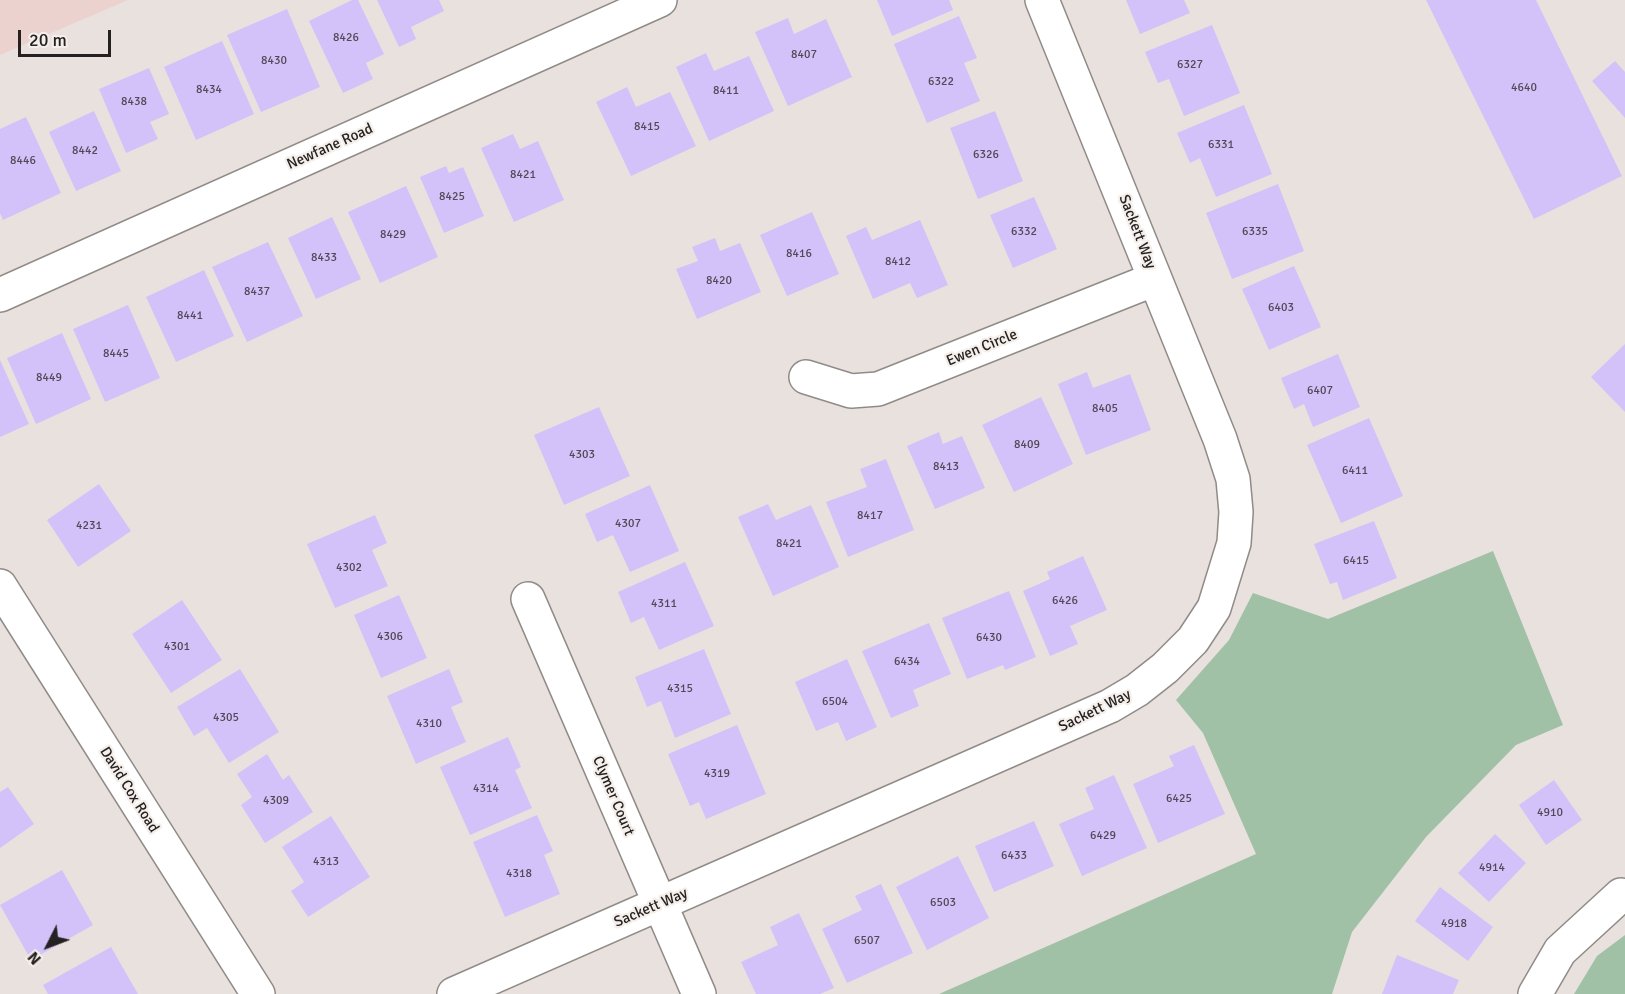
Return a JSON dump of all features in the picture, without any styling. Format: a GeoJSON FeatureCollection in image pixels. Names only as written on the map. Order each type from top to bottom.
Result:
{"type":"FeatureCollection","features":[{"type":"Feature","properties":{"kind":"street","name":"Newfane Road"},"geometry":{"type":"LineString","coordinates":[[0,295],[660,0]]}},
{"type":"Feature","properties":{"kind":"street","name":"Sackett Way"},"geometry":{"type":"LineString","coordinates":[[454,994],[1110,706],[1137,690],[1165,668],[1193,640],[1214,608],[1226,576],[1234,543],[1236,512],[1234,490],[1220,439],[1042,0]]}},
{"type":"Feature","properties":{"kind":"street","name":"Ewen Circle"},"geometry":{"type":"LineString","coordinates":[[806,377],[850,391],[878,389],[1155,279]]}},
{"type":"Feature","properties":{"kind":"street","name":"David Cox Road"},"geometry":{"type":"LineString","coordinates":[[0,586],[258,994]]}},
{"type":"Feature","properties":{"kind":"street","name":"Clymer Court"},"geometry":{"type":"LineString","coordinates":[[528,599],[699,994]]}},
{"type":"Feature","properties":{"kind":"street"},"geometry":{"type":"LineString","coordinates":[[1535,994],[1560,951],[1621,895]]}},
{"type":"Feature","properties":{"kind":"shaded area"},"geometry":{"type":"Polygon","coordinates":[[[0,0],[128,0],[0,55],[0,0]]]}},
{"type":"Feature","properties":{"kind":"green space"},"geometry":{"type":"Polygon","coordinates":[[[1493,551],[1563,725],[1516,745],[1426,837],[1352,932],[1332,994],[939,994],[1256,854],[1203,733],[1176,700],[1229,640],[1253,593],[1328,619],[1493,551]]]}},
{"type":"Feature","properties":{"kind":"green space"},"geometry":{"type":"Polygon","coordinates":[[[1625,935],[1625,994],[1574,994],[1597,956],[1625,935]]]}},
{"type":"Feature","properties":{"kind":"building"},"geometry":{"type":"Polygon","coordinates":[[[352,0],[358,0],[384,54],[366,63],[373,79],[343,93],[309,21],[352,0]]]}},
{"type":"Feature","properties":{"kind":"building"},"geometry":{"type":"Polygon","coordinates":[[[377,0],[439,0],[444,11],[411,27],[416,39],[399,47],[377,0]]]}},
{"type":"Feature","properties":{"kind":"building"},"geometry":{"type":"Polygon","coordinates":[[[877,0],[949,0],[953,10],[892,36],[877,0]]]}},
{"type":"Feature","properties":{"kind":"building"},"geometry":{"type":"Polygon","coordinates":[[[1126,0],[1184,0],[1190,13],[1140,34],[1126,0]]]}},
{"type":"Feature","properties":{"kind":"building"},"geometry":{"type":"Polygon","coordinates":[[[1426,0],[1536,0],[1622,176],[1534,219],[1426,0]]]}},
{"type":"Feature","properties":{"kind":"building"},"geometry":{"type":"Polygon","coordinates":[[[287,9],[320,87],[261,112],[227,35],[287,9]]]}},
{"type":"Feature","properties":{"kind":"building"},"geometry":{"type":"Polygon","coordinates":[[[959,16],[977,58],[964,63],[980,101],[927,123],[894,44],[959,16]]]}},
{"type":"Feature","properties":{"kind":"building"},"geometry":{"type":"Polygon","coordinates":[[[788,18],[794,34],[826,19],[852,77],[788,106],[755,32],[788,18]]]}},
{"type":"Feature","properties":{"kind":"building"},"geometry":{"type":"Polygon","coordinates":[[[1212,25],[1240,93],[1184,116],[1169,79],[1158,83],[1145,52],[1212,25]]]}},
{"type":"Feature","properties":{"kind":"building"},"geometry":{"type":"Polygon","coordinates":[[[222,41],[254,114],[196,140],[164,67],[222,41]]]}},
{"type":"Feature","properties":{"kind":"building"},"geometry":{"type":"Polygon","coordinates":[[[706,53],[714,71],[749,56],[774,111],[709,141],[676,67],[706,53]]]}},
{"type":"Feature","properties":{"kind":"building"},"geometry":{"type":"Polygon","coordinates":[[[1615,61],[1625,72],[1625,118],[1592,81],[1615,61]]]}},
{"type":"Feature","properties":{"kind":"building"},"geometry":{"type":"Polygon","coordinates":[[[149,68],[169,114],[150,122],[158,139],[126,153],[99,89],[149,68]]]}},
{"type":"Feature","properties":{"kind":"building"},"geometry":{"type":"Polygon","coordinates":[[[627,87],[636,107],[670,92],[696,146],[631,176],[596,102],[627,87]]]}},
{"type":"Feature","properties":{"kind":"building"},"geometry":{"type":"Polygon","coordinates":[[[1244,105],[1272,174],[1216,197],[1200,158],[1190,163],[1177,133],[1244,105]]]}},
{"type":"Feature","properties":{"kind":"building"},"geometry":{"type":"Polygon","coordinates":[[[94,111],[121,171],[76,191],[49,132],[94,111]]]}},
{"type":"Feature","properties":{"kind":"building"},"geometry":{"type":"Polygon","coordinates":[[[995,111],[1023,181],[978,199],[950,128],[995,111]]]}},
{"type":"Feature","properties":{"kind":"building"},"geometry":{"type":"Polygon","coordinates":[[[26,117],[61,193],[3,220],[0,213],[0,129],[26,117]]]}},
{"type":"Feature","properties":{"kind":"building"},"geometry":{"type":"Polygon","coordinates":[[[513,134],[520,149],[538,141],[564,200],[514,222],[481,148],[513,134]]]}},
{"type":"Feature","properties":{"kind":"building"},"geometry":{"type":"Polygon","coordinates":[[[446,166],[449,173],[463,167],[484,216],[444,233],[420,177],[446,166]]]}},
{"type":"Feature","properties":{"kind":"building"},"geometry":{"type":"Polygon","coordinates":[[[1278,184],[1304,251],[1232,279],[1206,213],[1278,184]]]}},
{"type":"Feature","properties":{"kind":"building"},"geometry":{"type":"Polygon","coordinates":[[[406,186],[438,257],[380,283],[348,212],[406,186]]]}},
{"type":"Feature","properties":{"kind":"building"},"geometry":{"type":"Polygon","coordinates":[[[1034,197],[1057,249],[1013,268],[990,215],[1034,197]]]}},
{"type":"Feature","properties":{"kind":"building"},"geometry":{"type":"Polygon","coordinates":[[[812,212],[839,274],[787,296],[760,235],[812,212]]]}},
{"type":"Feature","properties":{"kind":"building"},"geometry":{"type":"Polygon","coordinates":[[[332,217],[361,279],[316,299],[288,238],[332,217]]]}},
{"type":"Feature","properties":{"kind":"building"},"geometry":{"type":"Polygon","coordinates":[[[920,220],[948,285],[917,298],[910,283],[873,299],[846,236],[866,227],[872,240],[920,220]]]}},
{"type":"Feature","properties":{"kind":"building"},"geometry":{"type":"Polygon","coordinates":[[[715,238],[720,251],[740,243],[761,292],[697,319],[676,269],[698,261],[692,247],[715,238]]]}},
{"type":"Feature","properties":{"kind":"building"},"geometry":{"type":"Polygon","coordinates":[[[268,242],[303,316],[247,342],[212,267],[268,242]]]}},
{"type":"Feature","properties":{"kind":"building"},"geometry":{"type":"Polygon","coordinates":[[[1294,266],[1321,327],[1269,350],[1242,289],[1294,266]]]}},
{"type":"Feature","properties":{"kind":"building"},"geometry":{"type":"Polygon","coordinates":[[[204,270],[234,336],[176,362],[146,297],[204,270]]]}},
{"type":"Feature","properties":{"kind":"building"},"geometry":{"type":"Polygon","coordinates":[[[128,305],[160,378],[105,402],[73,329],[128,305]]]}},
{"type":"Feature","properties":{"kind":"building"},"geometry":{"type":"Polygon","coordinates":[[[62,333],[91,399],[36,424],[7,358],[62,333]]]}},
{"type":"Feature","properties":{"kind":"building"},"geometry":{"type":"Polygon","coordinates":[[[1625,344],[1625,412],[1591,377],[1625,344]]]}},
{"type":"Feature","properties":{"kind":"building"},"geometry":{"type":"Polygon","coordinates":[[[1338,354],[1360,407],[1313,427],[1304,404],[1294,409],[1281,378],[1338,354]]]}},
{"type":"Feature","properties":{"kind":"building"},"geometry":{"type":"Polygon","coordinates":[[[0,360],[29,424],[0,437],[0,360]]]}},
{"type":"Feature","properties":{"kind":"building"},"geometry":{"type":"Polygon","coordinates":[[[1087,372],[1093,388],[1130,374],[1151,430],[1086,455],[1058,384],[1087,372]]]}},
{"type":"Feature","properties":{"kind":"building"},"geometry":{"type":"Polygon","coordinates":[[[1041,397],[1073,464],[1014,492],[982,425],[1041,397]]]}},
{"type":"Feature","properties":{"kind":"building"},"geometry":{"type":"Polygon","coordinates":[[[599,407],[630,476],[564,505],[534,435],[599,407]]]}},
{"type":"Feature","properties":{"kind":"building"},"geometry":{"type":"Polygon","coordinates":[[[1369,418],[1403,496],[1341,523],[1307,445],[1369,418]]]}},
{"type":"Feature","properties":{"kind":"building"},"geometry":{"type":"Polygon","coordinates":[[[939,432],[943,444],[962,436],[985,488],[935,509],[907,446],[939,432]]]}},
{"type":"Feature","properties":{"kind":"building"},"geometry":{"type":"Polygon","coordinates":[[[886,459],[914,530],[848,557],[826,502],[867,487],[860,469],[886,459]]]}},
{"type":"Feature","properties":{"kind":"building"},"geometry":{"type":"Polygon","coordinates":[[[99,484],[131,531],[78,567],[47,520],[99,484]]]}},
{"type":"Feature","properties":{"kind":"building"},"geometry":{"type":"Polygon","coordinates":[[[650,485],[679,551],[630,572],[613,535],[597,542],[585,514],[650,485]]]}},
{"type":"Feature","properties":{"kind":"building"},"geometry":{"type":"Polygon","coordinates":[[[768,504],[776,520],[811,505],[839,567],[773,596],[738,517],[768,504]]]}},
{"type":"Feature","properties":{"kind":"building"},"geometry":{"type":"Polygon","coordinates":[[[375,515],[387,543],[372,550],[388,586],[335,608],[307,544],[375,515]]]}},
{"type":"Feature","properties":{"kind":"building"},"geometry":{"type":"Polygon","coordinates":[[[1374,521],[1397,578],[1343,600],[1337,582],[1330,584],[1314,544],[1374,521]]]}},
{"type":"Feature","properties":{"kind":"building"},"geometry":{"type":"Polygon","coordinates":[[[1083,556],[1107,610],[1070,626],[1078,644],[1050,656],[1023,591],[1050,579],[1047,572],[1083,556]]]}},
{"type":"Feature","properties":{"kind":"building"},"geometry":{"type":"Polygon","coordinates":[[[685,562],[714,626],[659,650],[644,617],[631,623],[618,592],[685,562]]]}},
{"type":"Feature","properties":{"kind":"building"},"geometry":{"type":"Polygon","coordinates":[[[1009,591],[1036,657],[1005,670],[1003,665],[967,679],[942,618],[1009,591]]]}},
{"type":"Feature","properties":{"kind":"building"},"geometry":{"type":"Polygon","coordinates":[[[399,595],[427,658],[381,678],[354,615],[399,595]]]}},
{"type":"Feature","properties":{"kind":"building"},"geometry":{"type":"Polygon","coordinates":[[[182,600],[222,660],[171,693],[132,634],[182,600]]]}},
{"type":"Feature","properties":{"kind":"building"},"geometry":{"type":"Polygon","coordinates":[[[929,623],[951,674],[913,690],[919,706],[891,718],[862,651],[929,623]]]}},
{"type":"Feature","properties":{"kind":"building"},"geometry":{"type":"Polygon","coordinates":[[[704,649],[731,714],[675,738],[661,701],[647,707],[635,677],[704,649]]]}},
{"type":"Feature","properties":{"kind":"building"},"geometry":{"type":"Polygon","coordinates":[[[847,659],[877,727],[846,741],[838,722],[816,731],[795,682],[847,659]]]}},
{"type":"Feature","properties":{"kind":"building"},"geometry":{"type":"Polygon","coordinates":[[[240,669],[279,732],[229,763],[207,728],[194,736],[177,707],[240,669]]]}},
{"type":"Feature","properties":{"kind":"building"},"geometry":{"type":"Polygon","coordinates":[[[449,669],[463,702],[451,707],[466,742],[416,764],[387,696],[449,669]]]}},
{"type":"Feature","properties":{"kind":"building"},"geometry":{"type":"Polygon","coordinates":[[[737,725],[766,794],[706,819],[699,802],[690,806],[668,754],[737,725]]]}},
{"type":"Feature","properties":{"kind":"building"},"geometry":{"type":"Polygon","coordinates":[[[508,737],[521,767],[515,770],[532,808],[470,835],[440,767],[508,737]]]}},
{"type":"Feature","properties":{"kind":"building"},"geometry":{"type":"Polygon","coordinates":[[[1194,745],[1225,814],[1158,843],[1133,784],[1174,766],[1169,756],[1194,745]]]}},
{"type":"Feature","properties":{"kind":"building"},"geometry":{"type":"Polygon","coordinates":[[[267,754],[283,780],[289,775],[313,812],[265,843],[241,805],[252,797],[237,774],[267,754]]]}},
{"type":"Feature","properties":{"kind":"building"},"geometry":{"type":"Polygon","coordinates":[[[1114,775],[1147,848],[1082,876],[1059,824],[1094,809],[1085,788],[1114,775]]]}},
{"type":"Feature","properties":{"kind":"building"},"geometry":{"type":"Polygon","coordinates":[[[1554,780],[1582,820],[1546,845],[1519,805],[1554,780]]]}},
{"type":"Feature","properties":{"kind":"building"},"geometry":{"type":"Polygon","coordinates":[[[8,787],[34,824],[0,848],[0,792],[8,787]]]}},
{"type":"Feature","properties":{"kind":"building"},"geometry":{"type":"Polygon","coordinates":[[[537,815],[553,851],[544,855],[560,894],[505,917],[473,842],[537,815]]]}},
{"type":"Feature","properties":{"kind":"building"},"geometry":{"type":"Polygon","coordinates":[[[331,816],[370,877],[308,917],[291,891],[304,882],[282,847],[331,816]]]}},
{"type":"Feature","properties":{"kind":"building"},"geometry":{"type":"Polygon","coordinates":[[[1034,821],[1054,866],[994,892],[975,846],[1034,821]]]}},
{"type":"Feature","properties":{"kind":"building"},"geometry":{"type":"Polygon","coordinates":[[[1495,834],[1526,863],[1489,902],[1458,873],[1495,834]]]}},
{"type":"Feature","properties":{"kind":"building"},"geometry":{"type":"Polygon","coordinates":[[[958,856],[989,918],[927,950],[896,887],[958,856]]]}},
{"type":"Feature","properties":{"kind":"building"},"geometry":{"type":"Polygon","coordinates":[[[62,870],[93,925],[31,960],[0,905],[62,870]]]}},
{"type":"Feature","properties":{"kind":"building"},"geometry":{"type":"Polygon","coordinates":[[[881,884],[913,953],[847,983],[822,929],[862,910],[855,896],[881,884]]]}},
{"type":"Feature","properties":{"kind":"building"},"geometry":{"type":"Polygon","coordinates":[[[1440,887],[1493,927],[1468,961],[1415,921],[1440,887]]]}},
{"type":"Feature","properties":{"kind":"building"},"geometry":{"type":"Polygon","coordinates":[[[799,913],[834,988],[820,994],[756,994],[741,962],[778,945],[770,927],[799,913]]]}},
{"type":"Feature","properties":{"kind":"building"},"geometry":{"type":"Polygon","coordinates":[[[111,947],[138,994],[48,994],[43,985],[111,947]]]}},
{"type":"Feature","properties":{"kind":"building"},"geometry":{"type":"Polygon","coordinates":[[[1397,955],[1459,980],[1453,994],[1382,994],[1397,955]]]}}]}
